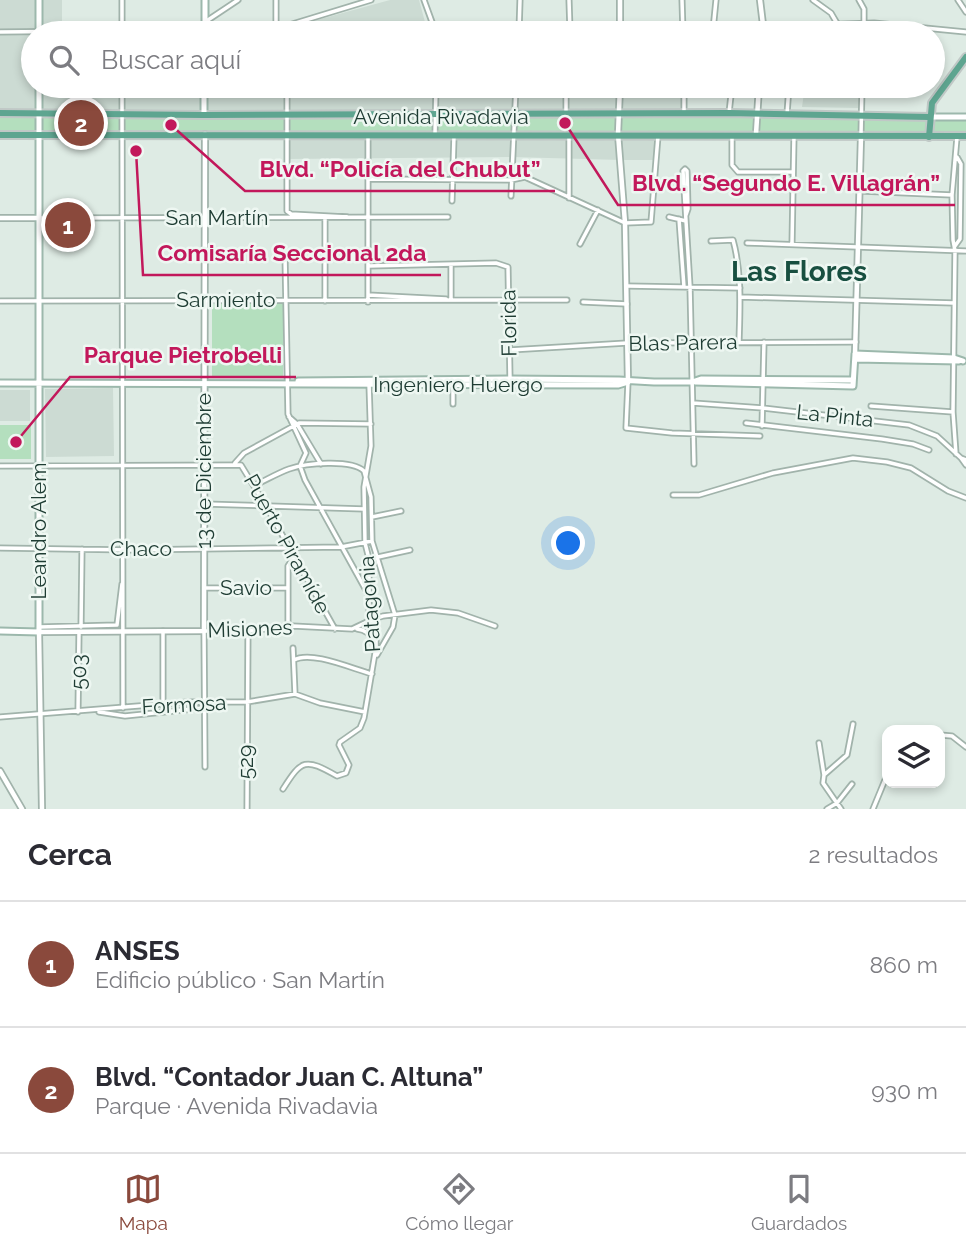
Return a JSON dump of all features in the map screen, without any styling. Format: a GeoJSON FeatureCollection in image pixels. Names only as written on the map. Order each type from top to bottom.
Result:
{"type":"FeatureCollection","features":[{"type":"Feature","properties":{"kind":"main road"},"geometry":{"type":"LineString","coordinates":[[39,0],[39,21]]}},
{"type":"Feature","properties":{"kind":"main road"},"geometry":{"type":"LineString","coordinates":[[205,0],[205,21]]}},
{"type":"Feature","properties":{"kind":"main road"},"geometry":{"type":"LineString","coordinates":[[945,85],[966,57]]}},
{"type":"Feature","properties":{"kind":"main road","name":"Leandro Alem"},"geometry":{"type":"LineString","coordinates":[[38,98],[39,629]]}},
{"type":"Feature","properties":{"kind":"main road"},"geometry":{"type":"LineString","coordinates":[[204,98],[204,115]]}},
{"type":"Feature","properties":{"kind":"main road"},"geometry":{"type":"LineString","coordinates":[[929,137],[929,117],[936,98]]}},
{"type":"Feature","properties":{"kind":"main road","name":"Avenida Rivadavia"},"geometry":{"type":"LineString","coordinates":[[0,113],[757,113],[966,117]]}},
{"type":"Feature","properties":{"kind":"main road","name":"Avenida Rivadavia"},"geometry":{"type":"LineString","coordinates":[[0,135],[756,134],[963,137]]}},
{"type":"Feature","properties":{"kind":"main road"},"geometry":{"type":"LineString","coordinates":[[855,357],[964,360]]}},
{"type":"Feature","properties":{"kind":"main road","name":"Ingeniero Huergo"},"geometry":{"type":"LineString","coordinates":[[288,383],[309,379],[619,380],[700,384],[853,383],[855,357]]}},
{"type":"Feature","properties":{"kind":"main road","name":"Ingeniero Huergo"},"geometry":{"type":"LineString","coordinates":[[0,383],[618,385],[628,382]]}},
{"type":"Feature","properties":{"kind":"main road","name":"Misiones"},"geometry":{"type":"LineString","coordinates":[[0,631],[39,629]]}},
{"type":"Feature","properties":{"kind":"street"},"geometry":{"type":"LineString","coordinates":[[122,0],[122,21]]}},
{"type":"Feature","properties":{"kind":"street"},"geometry":{"type":"LineString","coordinates":[[206,21],[238,0]]}},
{"type":"Feature","properties":{"kind":"street"},"geometry":{"type":"LineString","coordinates":[[276,0],[276,21]]}},
{"type":"Feature","properties":{"kind":"street"},"geometry":{"type":"LineString","coordinates":[[301,21],[371,0]]}},
{"type":"Feature","properties":{"kind":"street"},"geometry":{"type":"LineString","coordinates":[[425,0],[432,21]]}},
{"type":"Feature","properties":{"kind":"street"},"geometry":{"type":"LineString","coordinates":[[519,21],[520,0]]}},
{"type":"Feature","properties":{"kind":"street"},"geometry":{"type":"LineString","coordinates":[[568,21],[569,0]]}},
{"type":"Feature","properties":{"kind":"street"},"geometry":{"type":"LineString","coordinates":[[620,0],[620,21]]}},
{"type":"Feature","properties":{"kind":"street"},"geometry":{"type":"LineString","coordinates":[[682,0],[683,21]]}},
{"type":"Feature","properties":{"kind":"street"},"geometry":{"type":"LineString","coordinates":[[714,21],[716,0]]}},
{"type":"Feature","properties":{"kind":"street"},"geometry":{"type":"LineString","coordinates":[[760,0],[762,21]]}},
{"type":"Feature","properties":{"kind":"street"},"geometry":{"type":"LineString","coordinates":[[815,0],[831,13],[835,21]]}},
{"type":"Feature","properties":{"kind":"street"},"geometry":{"type":"LineString","coordinates":[[958,0],[966,12]]}},
{"type":"Feature","properties":{"kind":"street"},"geometry":{"type":"LineString","coordinates":[[861,1],[864,21]]}},
{"type":"Feature","properties":{"kind":"street"},"geometry":{"type":"LineString","coordinates":[[945,30],[966,32]]}},
{"type":"Feature","properties":{"kind":"street"},"geometry":{"type":"LineString","coordinates":[[0,32],[21,32]]}},
{"type":"Feature","properties":{"kind":"street"},"geometry":{"type":"LineString","coordinates":[[122,98],[123,708]]}},
{"type":"Feature","properties":{"kind":"street"},"geometry":{"type":"LineString","coordinates":[[286,134],[287,98]]}},
{"type":"Feature","properties":{"kind":"street"},"geometry":{"type":"LineString","coordinates":[[435,134],[436,98]]}},
{"type":"Feature","properties":{"kind":"street"},"geometry":{"type":"LineString","coordinates":[[511,195],[515,98]]}},
{"type":"Feature","properties":{"kind":"street"},"geometry":{"type":"LineString","coordinates":[[566,98],[566,113]]}},
{"type":"Feature","properties":{"kind":"street"},"geometry":{"type":"LineString","coordinates":[[620,98],[618,134],[625,223],[627,304],[626,428],[672,433],[760,436]]}},
{"type":"Feature","properties":{"kind":"street"},"geometry":{"type":"LineString","coordinates":[[684,98],[684,114]]}},
{"type":"Feature","properties":{"kind":"street"},"geometry":{"type":"LineString","coordinates":[[729,113],[731,98]]}},
{"type":"Feature","properties":{"kind":"street"},"geometry":{"type":"LineString","coordinates":[[756,134],[759,98]]}},
{"type":"Feature","properties":{"kind":"street"},"geometry":{"type":"LineString","coordinates":[[786,114],[788,98]]}},
{"type":"Feature","properties":{"kind":"street"},"geometry":{"type":"LineString","coordinates":[[855,357],[862,98]]}},
{"type":"Feature","properties":{"kind":"street","name":"13 de Diciembre"},"geometry":{"type":"LineString","coordinates":[[205,134],[205,767]]}},
{"type":"Feature","properties":{"kind":"street","name":"San Martín"},"geometry":{"type":"LineString","coordinates":[[286,134],[287,211],[291,214],[338,214],[350,217]]}},
{"type":"Feature","properties":{"kind":"street"},"geometry":{"type":"LineString","coordinates":[[368,302],[369,134]]}},
{"type":"Feature","properties":{"kind":"street"},"geometry":{"type":"LineString","coordinates":[[452,201],[454,134]]}},
{"type":"Feature","properties":{"kind":"street"},"geometry":{"type":"LineString","coordinates":[[569,134],[569,198]]}},
{"type":"Feature","properties":{"kind":"street"},"geometry":{"type":"LineString","coordinates":[[368,179],[531,178],[625,223],[651,222],[658,134]]}},
{"type":"Feature","properties":{"kind":"street"},"geometry":{"type":"LineString","coordinates":[[732,134],[734,169],[738,172],[793,172]]}},
{"type":"Feature","properties":{"kind":"street"},"geometry":{"type":"LineString","coordinates":[[792,244],[794,135]]}},
{"type":"Feature","properties":{"kind":"street"},"geometry":{"type":"LineString","coordinates":[[956,454],[953,412],[955,248],[952,195],[953,164],[963,137]]}},
{"type":"Feature","properties":{"kind":"street"},"geometry":{"type":"LineString","coordinates":[[955,248],[960,239],[961,164],[957,156]]}},
{"type":"Feature","properties":{"kind":"street"},"geometry":{"type":"LineString","coordinates":[[685,219],[688,209],[685,169],[683,171],[685,219],[690,287],[694,464]]}},
{"type":"Feature","properties":{"kind":"street"},"geometry":{"type":"LineString","coordinates":[[860,191],[952,195]]}},
{"type":"Feature","properties":{"kind":"street"},"geometry":{"type":"LineString","coordinates":[[580,244],[598,211]]}},
{"type":"Feature","properties":{"kind":"street","name":"San Martín"},"geometry":{"type":"LineString","coordinates":[[0,218],[448,217]]}},
{"type":"Feature","properties":{"kind":"street"},"geometry":{"type":"LineString","coordinates":[[669,217],[685,219]]}},
{"type":"Feature","properties":{"kind":"street"},"geometry":{"type":"LineString","coordinates":[[325,219],[325,301]]}},
{"type":"Feature","properties":{"kind":"street"},"geometry":{"type":"LineString","coordinates":[[679,219],[684,287]]}},
{"type":"Feature","properties":{"kind":"street"},"geometry":{"type":"LineString","coordinates":[[711,241],[733,240],[738,256],[739,341]]}},
{"type":"Feature","properties":{"kind":"street"},"geometry":{"type":"LineString","coordinates":[[747,243],[955,248],[966,251]]}},
{"type":"Feature","properties":{"kind":"street"},"geometry":{"type":"LineString","coordinates":[[285,256],[288,417],[321,464]]}},
{"type":"Feature","properties":{"kind":"street","name":"Florida"},"geometry":{"type":"LineString","coordinates":[[452,265],[496,263],[508,267],[510,379]]}},
{"type":"Feature","properties":{"kind":"street"},"geometry":{"type":"LineString","coordinates":[[368,266],[452,265],[451,299]]}},
{"type":"Feature","properties":{"kind":"street"},"geometry":{"type":"LineString","coordinates":[[626,286],[740,288]]}},
{"type":"Feature","properties":{"kind":"street","name":"Sarmiento"},"geometry":{"type":"LineString","coordinates":[[368,295],[451,299]]}},
{"type":"Feature","properties":{"kind":"street"},"geometry":{"type":"LineString","coordinates":[[740,297],[954,303]]}},
{"type":"Feature","properties":{"kind":"street","name":"Sarmiento"},"geometry":{"type":"LineString","coordinates":[[0,301],[567,300]]}},
{"type":"Feature","properties":{"kind":"street"},"geometry":{"type":"LineString","coordinates":[[583,302],[627,304]]}},
{"type":"Feature","properties":{"kind":"street"},"geometry":{"type":"LineString","coordinates":[[762,426],[764,342]]}},
{"type":"Feature","properties":{"kind":"street","name":"Blas Parera"},"geometry":{"type":"LineString","coordinates":[[510,350],[627,343],[856,342]]}},
{"type":"Feature","properties":{"kind":"street","name":"Patagonia"},"geometry":{"type":"LineString","coordinates":[[284,789],[296,767],[302,765],[315,765],[337,776],[346,773],[349,765],[340,742],[360,728],[365,712],[376,647],[376,627],[371,620],[369,596],[369,559],[365,543],[364,487],[370,459],[371,424],[369,384]]}},
{"type":"Feature","properties":{"kind":"street"},"geometry":{"type":"LineString","coordinates":[[453,384],[453,404]]}},
{"type":"Feature","properties":{"kind":"street","name":"La Pinta"},"geometry":{"type":"LineString","coordinates":[[693,403],[763,408],[909,425],[937,436],[964,459],[966,465]]}},
{"type":"Feature","properties":{"kind":"street","name":"La Pinta"},"geometry":{"type":"LineString","coordinates":[[871,407],[953,412]]}},
{"type":"Feature","properties":{"kind":"street"},"geometry":{"type":"LineString","coordinates":[[746,423],[882,439],[913,444],[929,450]]}},
{"type":"Feature","properties":{"kind":"street"},"geometry":{"type":"LineString","coordinates":[[0,466],[235,463],[244,453],[295,426],[371,424]]}},
{"type":"Feature","properties":{"kind":"street"},"geometry":{"type":"LineString","coordinates":[[295,426],[306,453],[300,466]]}},
{"type":"Feature","properties":{"kind":"street"},"geometry":{"type":"LineString","coordinates":[[673,495],[699,495],[774,473],[853,458],[911,468],[948,491],[966,498]]}},
{"type":"Feature","properties":{"kind":"street","name":"Puerto Piramíde"},"geometry":{"type":"LineString","coordinates":[[235,463],[245,468],[335,629]]}},
{"type":"Feature","properties":{"kind":"street"},"geometry":{"type":"LineString","coordinates":[[255,485],[300,466],[321,464],[362,468],[367,476],[372,541],[395,615],[393,626],[375,659]]}},
{"type":"Feature","properties":{"kind":"street"},"geometry":{"type":"LineString","coordinates":[[300,466],[369,596]]}},
{"type":"Feature","properties":{"kind":"street"},"geometry":{"type":"LineString","coordinates":[[205,505],[365,509]]}},
{"type":"Feature","properties":{"kind":"street"},"geometry":{"type":"LineString","coordinates":[[365,518],[401,511]]}},
{"type":"Feature","properties":{"kind":"street","name":"Chaco"},"geometry":{"type":"LineString","coordinates":[[0,548],[290,548],[341,547],[372,541]]}},
{"type":"Feature","properties":{"kind":"street","name":"503"},"geometry":{"type":"LineString","coordinates":[[78,712],[82,549]]}},
{"type":"Feature","properties":{"kind":"street"},"geometry":{"type":"LineString","coordinates":[[369,559],[411,550]]}},
{"type":"Feature","properties":{"kind":"street"},"geometry":{"type":"LineString","coordinates":[[288,626],[288,566],[294,557]]}},
{"type":"Feature","properties":{"kind":"street","name":"Misiones"},"geometry":{"type":"LineString","coordinates":[[80,630],[117,625],[122,582]]}},
{"type":"Feature","properties":{"kind":"street","name":"Savio"},"geometry":{"type":"LineString","coordinates":[[204,588],[288,588]]}},
{"type":"Feature","properties":{"kind":"street","name":"Misiones"},"geometry":{"type":"LineString","coordinates":[[39,629],[248,631],[288,626],[335,629],[355,628],[371,620],[417,611],[458,613],[495,626]]}},
{"type":"Feature","properties":{"kind":"street"},"geometry":{"type":"LineString","coordinates":[[355,628],[370,634],[376,647]]}},
{"type":"Feature","properties":{"kind":"street","name":"Leandro Alem"},"geometry":{"type":"LineString","coordinates":[[39,629],[42,809]]}},
{"type":"Feature","properties":{"kind":"street"},"geometry":{"type":"LineString","coordinates":[[163,631],[163,704]]}},
{"type":"Feature","properties":{"kind":"street","name":"529"},"geometry":{"type":"LineString","coordinates":[[247,809],[248,631]]}},
{"type":"Feature","properties":{"kind":"street"},"geometry":{"type":"LineString","coordinates":[[293,648],[295,694]]}},
{"type":"Feature","properties":{"kind":"street"},"geometry":{"type":"LineString","coordinates":[[294,660],[301,657],[320,659],[372,674]]}},
{"type":"Feature","properties":{"kind":"street","name":"Formosa"},"geometry":{"type":"LineString","coordinates":[[0,717],[163,704],[247,702],[295,694],[320,703],[365,712]]}},
{"type":"Feature","properties":{"kind":"street"},"geometry":{"type":"LineString","coordinates":[[93,711],[125,716],[204,708]]}},
{"type":"Feature","properties":{"kind":"street"},"geometry":{"type":"LineString","coordinates":[[824,775],[847,755],[853,724]]}},
{"type":"Feature","properties":{"kind":"street"},"geometry":{"type":"LineString","coordinates":[[945,735],[952,736],[966,747]]}},
{"type":"Feature","properties":{"kind":"street"},"geometry":{"type":"LineString","coordinates":[[819,743],[823,783],[841,809]]}},
{"type":"Feature","properties":{"kind":"street"},"geometry":{"type":"LineString","coordinates":[[0,771],[22,809]]}},
{"type":"Feature","properties":{"kind":"street"},"geometry":{"type":"LineString","coordinates":[[827,809],[837,803],[852,784]]}},
{"type":"Feature","properties":{"kind":"street"},"geometry":{"type":"LineString","coordinates":[[873,809],[882,787]]}},
{"type":"Feature","properties":{"kind":"shaded area"},"geometry":{"type":"Polygon","coordinates":[[[0,0],[62,0],[62,21],[21,21],[21,98],[684,98],[684,114],[658,134],[658,160],[512,157],[286,159],[286,115],[0,113],[0,0]]]}},
{"type":"Feature","properties":{"kind":"shaded area"},"geometry":{"type":"Polygon","coordinates":[[[390,0],[419,0],[425,21],[313,21],[390,0]]]}},
{"type":"Feature","properties":{"kind":"shaded area"},"geometry":{"type":"Polygon","coordinates":[[[803,98],[858,98],[858,108],[802,107],[803,98]]]}},
{"type":"Feature","properties":{"kind":"shaded area"},"geometry":{"type":"Polygon","coordinates":[[[113,388],[114,456],[46,457],[45,389],[113,388]]]}},
{"type":"Feature","properties":{"kind":"shaded area"},"geometry":{"type":"Polygon","coordinates":[[[0,390],[30,390],[30,421],[0,421],[0,390]]]}},
{"type":"Feature","properties":{"kind":"green space"},"geometry":{"type":"Polygon","coordinates":[[[0,113],[966,117],[966,137],[0,135],[0,113]]]}},
{"type":"Feature","properties":{"kind":"green space"},"geometry":{"type":"Polygon","coordinates":[[[212,303],[283,303],[283,378],[212,378],[212,303]]]}},
{"type":"Feature","properties":{"kind":"green space"},"geometry":{"type":"Polygon","coordinates":[[[0,425],[31,425],[31,459],[0,459],[0,425]]]}},
{"type":"Feature","properties":{"kind":"place","name":"Blvd. “Contador Juan C. Altuna”"},"geometry":{"type":"Point","coordinates":[81,123]}},
{"type":"Feature","properties":{"kind":"place","name":"Blvd. “Segundo E. Villagrán”"},"geometry":{"type":"Point","coordinates":[565,123]}},
{"type":"Feature","properties":{"kind":"place","name":"Blvd. “Policía del Chubut”"},"geometry":{"type":"Point","coordinates":[171,125]}},
{"type":"Feature","properties":{"kind":"place","name":"Comisaría Seccional 2da"},"geometry":{"type":"Point","coordinates":[136,151]}},
{"type":"Feature","properties":{"kind":"place","name":"ANSES"},"geometry":{"type":"Point","coordinates":[68,225]}},
{"type":"Feature","properties":{"kind":"place","name":"Parque Pietrobelli"},"geometry":{"type":"Point","coordinates":[16,442]}},
{"type":"Feature","properties":{"kind":"district","name":"Las Flores"},"geometry":{"type":"Point","coordinates":[799,271]}}]}
